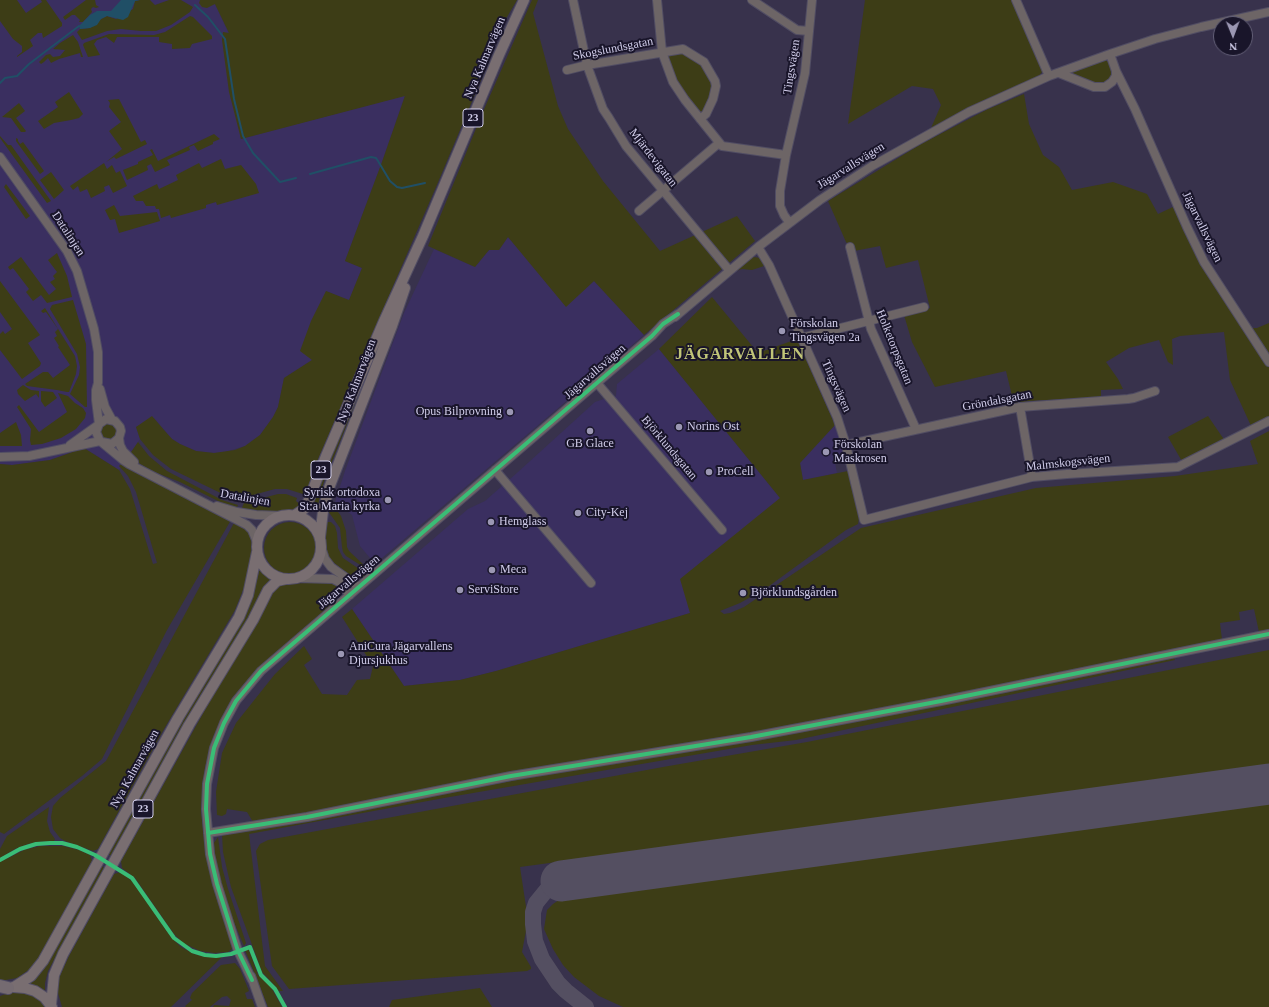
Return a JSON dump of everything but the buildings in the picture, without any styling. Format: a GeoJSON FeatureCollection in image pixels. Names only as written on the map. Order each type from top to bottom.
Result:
{"type":"FeatureCollection","features":[{"type":"Feature","properties":{"kind":"main road","name":"Nya Kalmarvägen"},"geometry":{"type":"LineString","coordinates":[[295,516],[304,509],[308,502],[384,320],[423,236],[499,55],[524,0]]}},
{"type":"Feature","properties":{"kind":"main road","name":"Nya Kalmarvägen"},"geometry":{"type":"LineString","coordinates":[[320,537],[323,510],[329,488],[392,326],[423,236]]}},
{"type":"Feature","properties":{"kind":"main road"},"geometry":{"type":"LineString","coordinates":[[282,516],[295,516],[308,521],[313,525],[320,537]]}},
{"type":"Feature","properties":{"kind":"main road","name":"23"},"geometry":{"type":"LineString","coordinates":[[257,547],[263,528],[275,518],[282,516]]}},
{"type":"Feature","properties":{"kind":"main road","name":"23"},"geometry":{"type":"LineString","coordinates":[[286,579],[296,578],[307,574],[316,565],[319,559],[321,547],[320,537]]}},
{"type":"Feature","properties":{"kind":"main road","name":"Nya Kalmarvägen"},"geometry":{"type":"LineString","coordinates":[[6,988],[31,976],[43,961],[178,718],[239,617],[248,595],[257,547]]}},
{"type":"Feature","properties":{"kind":"main road"},"geometry":{"type":"LineString","coordinates":[[257,547],[260,562],[267,570],[275,576],[286,579]]}},
{"type":"Feature","properties":{"kind":"main road","name":"Nya Kalmarvägen"},"geometry":{"type":"LineString","coordinates":[[51,1006],[56,969],[131,830],[193,718],[253,620],[268,590],[277,581],[286,579]]}},
{"type":"Feature","properties":{"kind":"main road","name":"Nya Kalmarvägen"},"geometry":{"type":"LineString","coordinates":[[6,988],[25,988],[35,991],[44,997],[51,1006]]}},
{"type":"Feature","properties":{"kind":"street","name":"Mjärdevigatan"},"geometry":{"type":"LineString","coordinates":[[573,0],[586,65],[603,109],[623,144],[729,270]]}},
{"type":"Feature","properties":{"kind":"street"},"geometry":{"type":"LineString","coordinates":[[657,0],[662,52],[672,82],[719,143],[722,146],[786,155]]}},
{"type":"Feature","properties":{"kind":"street","name":"Tingsvägen"},"geometry":{"type":"LineString","coordinates":[[752,0],[797,30],[809,31]]}},
{"type":"Feature","properties":{"kind":"street","name":"Tingsvägen"},"geometry":{"type":"LineString","coordinates":[[789,222],[780,206],[780,191],[786,155],[805,72],[812,0]]}},
{"type":"Feature","properties":{"kind":"street"},"geometry":{"type":"LineString","coordinates":[[1016,0],[1049,76]]}},
{"type":"Feature","properties":{"kind":"street"},"geometry":{"type":"LineString","coordinates":[[1110,54],[1155,39],[1269,12]]}},
{"type":"Feature","properties":{"kind":"street","name":"Skogslundsgatan"},"geometry":{"type":"LineString","coordinates":[[568,70],[586,65],[683,49],[704,62],[716,86],[706,114],[700,120]]}},
{"type":"Feature","properties":{"kind":"street","name":"Jägarvallsvägen"},"geometry":{"type":"LineString","coordinates":[[262,1007],[242,949],[228,920],[213,870],[206,803],[209,772],[214,748],[230,712],[243,692],[261,671],[652,336],[665,327],[729,270],[789,222],[842,185],[969,112],[1049,76],[1110,54],[1116,71],[1128,93],[1204,262],[1269,362]]}},
{"type":"Feature","properties":{"kind":"street"},"geometry":{"type":"LineString","coordinates":[[1109,86],[1114,79],[1116,71]]}},
{"type":"Feature","properties":{"kind":"street"},"geometry":{"type":"LineString","coordinates":[[1059,72],[1094,87],[1102,88],[1109,86],[1128,93]]}},
{"type":"Feature","properties":{"kind":"street"},"geometry":{"type":"LineString","coordinates":[[639,211],[719,143]]}},
{"type":"Feature","properties":{"kind":"street","name":"Datalinjen"},"geometry":{"type":"LineString","coordinates":[[0,157],[72,260],[81,285],[96,340],[98,360],[98,383],[96,390],[98,424]]}},
{"type":"Feature","properties":{"kind":"street","name":"Tingsvägen"},"geometry":{"type":"LineString","coordinates":[[758,247],[769,265],[837,417],[846,445],[864,520]]}},
{"type":"Feature","properties":{"kind":"street","name":"Holketorpsgatan"},"geometry":{"type":"LineString","coordinates":[[850,247],[868,321],[916,430]]}},
{"type":"Feature","properties":{"kind":"street"},"geometry":{"type":"LineString","coordinates":[[801,338],[924,307]]}},
{"type":"Feature","properties":{"kind":"street","name":"Datalinjen"},"geometry":{"type":"LineString","coordinates":[[98,383],[105,407],[112,420]]}},
{"type":"Feature","properties":{"kind":"street","name":"Björklundsgatan"},"geometry":{"type":"LineString","coordinates":[[597,383],[722,530]]}},
{"type":"Feature","properties":{"kind":"street","name":"Gröndalsgatan"},"geometry":{"type":"LineString","coordinates":[[846,445],[1020,407],[1128,399],[1154,391]]}},
{"type":"Feature","properties":{"kind":"street"},"geometry":{"type":"LineString","coordinates":[[1020,407],[1032,477]]}},
{"type":"Feature","properties":{"kind":"street"},"geometry":{"type":"LineString","coordinates":[[0,457],[29,456],[101,442],[112,444],[119,438],[121,431],[120,427],[112,420],[106,419],[72,444],[62,449]]}},
{"type":"Feature","properties":{"kind":"street","name":"Malmskogsvägen"},"geometry":{"type":"LineString","coordinates":[[864,520],[1032,477],[1178,467],[1269,421]]}},
{"type":"Feature","properties":{"kind":"street"},"geometry":{"type":"LineString","coordinates":[[98,424],[96,432],[101,442]]}},
{"type":"Feature","properties":{"kind":"street","name":"Datalinjen"},"geometry":{"type":"LineString","coordinates":[[119,438],[120,445],[127,456],[147,472]]}},
{"type":"Feature","properties":{"kind":"street","name":"Datalinjen"},"geometry":{"type":"LineString","coordinates":[[101,442],[123,460],[250,527],[257,547]]}},
{"type":"Feature","properties":{"kind":"street"},"geometry":{"type":"LineString","coordinates":[[495,470],[591,583]]}},
{"type":"Feature","properties":{"kind":"street","name":"Datalinjen"},"geometry":{"type":"LineString","coordinates":[[205,503],[237,512],[256,515],[282,516]]}},
{"type":"Feature","properties":{"kind":"street","name":"Jägarvallsvägen"},"geometry":{"type":"LineString","coordinates":[[321,547],[325,559],[331,567],[359,586]]}},
{"type":"Feature","properties":{"kind":"street","name":"Jägarvallsvägen"},"geometry":{"type":"LineString","coordinates":[[296,578],[333,579],[339,582],[350,595]]}},
{"type":"Feature","properties":{"kind":"street"},"geometry":{"type":"LineString","coordinates":[[208,833],[314,815],[511,776],[751,737],[941,701],[1269,634]]}},
{"type":"Feature","properties":{"kind":"shaded area"},"geometry":{"type":"Polygon","coordinates":[[[0,0],[213,0],[229,34],[241,139],[405,95],[345,261],[362,268],[349,301],[326,291],[312,360],[284,378],[278,407],[273,417],[260,435],[245,446],[225,452],[214,453],[196,451],[172,439],[154,418],[136,427],[140,439],[119,470],[84,448],[50,460],[12,465],[0,464],[0,0]]]}},
{"type":"Feature","properties":{"kind":"shaded area"},"geometry":{"type":"Polygon","coordinates":[[[0,0],[17,0],[26,13],[42,2],[41,0],[46,0],[62,23],[62,26],[43,38],[42,33],[38,33],[30,40],[33,46],[17,57],[22,52],[22,46],[13,39],[0,21],[0,0]]]}},
{"type":"Feature","properties":{"kind":"shaded area"},"geometry":{"type":"Polygon","coordinates":[[[86,0],[95,0],[96,5],[99,7],[93,7],[91,9],[92,12],[83,22],[79,22],[80,20],[75,15],[72,15],[65,20],[63,17],[86,0]]]}},
{"type":"Feature","properties":{"kind":"shaded area"},"geometry":{"type":"Polygon","coordinates":[[[150,0],[155,5],[169,0],[181,0],[193,7],[190,12],[171,25],[156,31],[121,29],[107,31],[82,40],[78,34],[77,32],[80,29],[90,28],[107,16],[116,19],[133,9],[135,1],[150,0]]]}},
{"type":"Feature","properties":{"kind":"shaded area"},"geometry":{"type":"Polygon","coordinates":[[[200,0],[517,0],[497,34],[489,61],[315,466],[306,495],[287,489],[275,489],[233,499],[171,469],[153,455],[140,439],[136,427],[152,416],[172,439],[180,444],[196,451],[214,453],[235,450],[245,446],[260,435],[273,417],[278,407],[284,378],[312,360],[300,351],[311,321],[326,291],[349,300],[362,268],[345,261],[405,96],[241,139],[229,92],[222,40],[223,32],[229,33],[215,4],[207,8],[202,7],[199,3],[200,0]]]}},
{"type":"Feature","properties":{"kind":"shaded area"},"geometry":{"type":"Polygon","coordinates":[[[532,0],[538,0],[533,13],[558,106],[568,129],[603,181],[660,251],[737,216],[755,241],[644,335],[594,281],[566,307],[508,237],[499,250],[489,250],[475,267],[428,246],[482,114],[532,0]]]}},
{"type":"Feature","properties":{"kind":"shaded area"},"geometry":{"type":"Polygon","coordinates":[[[865,0],[1012,0],[1042,65],[1042,72],[1038,77],[931,128],[941,105],[933,89],[912,86],[848,124],[865,0]]]}},
{"type":"Feature","properties":{"kind":"shaded area"},"geometry":{"type":"Polygon","coordinates":[[[190,16],[193,17],[212,36],[212,39],[192,44],[190,48],[172,49],[172,44],[159,42],[159,37],[117,37],[114,43],[106,37],[97,40],[94,44],[100,55],[88,57],[83,45],[84,43],[109,34],[154,35],[165,32],[190,16]]]}},
{"type":"Feature","properties":{"kind":"shaded area"},"geometry":{"type":"Polygon","coordinates":[[[73,35],[78,42],[83,57],[81,57],[80,53],[51,63],[48,58],[41,64],[39,62],[46,55],[50,54],[53,57],[60,56],[65,50],[53,49],[73,35]]]}},
{"type":"Feature","properties":{"kind":"shaded area"},"geometry":{"type":"Polygon","coordinates":[[[679,51],[700,62],[713,84],[712,92],[702,115],[675,82],[668,56],[679,51]]]}},
{"type":"Feature","properties":{"kind":"shaded area"},"geometry":{"type":"Polygon","coordinates":[[[1103,60],[1107,61],[1111,65],[1113,75],[1108,82],[1098,85],[1071,72],[1103,60]]]}},
{"type":"Feature","properties":{"kind":"shaded area"},"geometry":{"type":"Polygon","coordinates":[[[69,92],[83,114],[79,118],[54,123],[44,129],[38,121],[58,107],[55,102],[69,92]]]}},
{"type":"Feature","properties":{"kind":"shaded area"},"geometry":{"type":"Polygon","coordinates":[[[1024,94],[1029,124],[1043,155],[1059,167],[1072,190],[1113,182],[1147,194],[1158,214],[1175,206],[1269,365],[1269,419],[1252,428],[1230,380],[1224,332],[1180,336],[1172,339],[1173,365],[1168,362],[1159,340],[1129,348],[1106,362],[1123,389],[1101,390],[1101,397],[1029,401],[1014,404],[1006,371],[935,387],[912,342],[904,315],[930,308],[918,260],[886,268],[880,246],[854,251],[846,242],[828,201],[921,144],[988,109],[1024,94]]]}},
{"type":"Feature","properties":{"kind":"shaded area"},"geometry":{"type":"Polygon","coordinates":[[[119,99],[141,142],[145,140],[147,144],[116,159],[114,157],[106,162],[122,149],[109,131],[121,122],[109,107],[110,103],[108,100],[119,99]]]}},
{"type":"Feature","properties":{"kind":"shaded area"},"geometry":{"type":"Polygon","coordinates":[[[19,103],[25,111],[16,118],[26,131],[25,132],[21,132],[11,118],[2,117],[19,103]]]}},
{"type":"Feature","properties":{"kind":"shaded area"},"geometry":{"type":"Polygon","coordinates":[[[214,134],[220,139],[213,142],[213,144],[198,151],[194,145],[189,147],[190,150],[167,160],[170,165],[155,172],[151,164],[147,166],[148,170],[127,180],[123,170],[138,164],[138,162],[153,155],[150,150],[152,149],[158,161],[214,134]]]}},
{"type":"Feature","properties":{"kind":"shaded area"},"geometry":{"type":"Polygon","coordinates":[[[0,136],[8,145],[11,145],[51,201],[47,203],[0,136]]]}},
{"type":"Feature","properties":{"kind":"shaded area"},"geometry":{"type":"Polygon","coordinates":[[[16,138],[20,144],[23,142],[44,171],[40,174],[16,141],[16,138]]]}},
{"type":"Feature","properties":{"kind":"shaded area"},"geometry":{"type":"Polygon","coordinates":[[[221,159],[225,169],[241,165],[256,184],[259,193],[217,205],[216,202],[206,205],[206,208],[171,218],[170,215],[161,218],[159,209],[156,209],[155,206],[146,206],[143,201],[136,201],[133,196],[157,184],[159,189],[178,180],[176,175],[199,163],[202,168],[221,159]]]}},
{"type":"Feature","properties":{"kind":"shaded area"},"geometry":{"type":"Polygon","coordinates":[[[104,163],[107,169],[112,165],[116,173],[120,171],[127,186],[113,193],[109,185],[104,187],[105,191],[91,198],[87,189],[80,192],[78,186],[73,190],[70,186],[104,163]]]}},
{"type":"Feature","properties":{"kind":"shaded area"},"geometry":{"type":"Polygon","coordinates":[[[51,172],[64,190],[54,199],[40,180],[51,172]]]}},
{"type":"Feature","properties":{"kind":"shaded area"},"geometry":{"type":"Polygon","coordinates":[[[6,184],[30,216],[26,219],[4,187],[6,184]]]}},
{"type":"Feature","properties":{"kind":"shaded area"},"geometry":{"type":"Polygon","coordinates":[[[114,205],[120,216],[157,212],[160,221],[119,233],[115,219],[110,220],[105,210],[114,205]]]}},
{"type":"Feature","properties":{"kind":"shaded area"},"geometry":{"type":"Polygon","coordinates":[[[508,237],[566,306],[594,281],[644,335],[375,564],[360,546],[352,515],[335,502],[345,471],[404,313],[434,249],[475,267],[489,250],[499,250],[508,237]]]}},
{"type":"Feature","properties":{"kind":"shaded area"},"geometry":{"type":"Polygon","coordinates":[[[57,253],[67,276],[72,297],[47,303],[41,295],[33,301],[26,292],[29,289],[13,268],[10,270],[8,267],[21,257],[49,295],[56,289],[50,282],[55,279],[53,276],[57,272],[48,260],[57,253]]]}},
{"type":"Feature","properties":{"kind":"shaded area"},"geometry":{"type":"Polygon","coordinates":[[[749,258],[761,258],[764,266],[752,270],[742,269],[733,272],[749,258]]]}},
{"type":"Feature","properties":{"kind":"shaded area"},"geometry":{"type":"Polygon","coordinates":[[[0,281],[40,335],[28,343],[41,363],[40,366],[22,379],[0,350],[0,334],[3,331],[5,334],[12,329],[0,312],[0,281]]]}},
{"type":"Feature","properties":{"kind":"shaded area"},"geometry":{"type":"Polygon","coordinates":[[[712,297],[758,353],[797,339],[835,425],[800,463],[803,480],[848,471],[859,518],[858,524],[846,530],[765,589],[740,603],[720,611],[724,614],[744,607],[861,528],[1036,488],[1175,476],[1258,464],[1250,441],[1269,431],[1269,631],[1259,632],[1254,609],[1239,612],[1240,620],[1220,623],[1222,640],[943,697],[753,734],[253,822],[247,812],[227,809],[226,814],[222,816],[217,815],[216,792],[222,753],[236,723],[275,674],[304,646],[312,659],[304,665],[322,694],[347,695],[357,680],[370,679],[373,666],[342,617],[352,609],[404,686],[460,680],[496,671],[690,613],[680,579],[780,498],[659,349],[712,297]]]}},
{"type":"Feature","properties":{"kind":"shaded area"},"geometry":{"type":"Polygon","coordinates":[[[73,300],[86,344],[87,407],[85,407],[70,394],[79,375],[80,367],[77,354],[50,309],[52,305],[73,300]]]}},
{"type":"Feature","properties":{"kind":"shaded area"},"geometry":{"type":"Polygon","coordinates":[[[45,308],[75,356],[77,366],[76,374],[69,392],[27,386],[25,384],[43,372],[48,372],[53,378],[70,365],[54,338],[57,336],[55,332],[58,329],[46,312],[43,313],[41,311],[45,308]]]}},
{"type":"Feature","properties":{"kind":"shaded area"},"geometry":{"type":"Polygon","coordinates":[[[1269,323],[1269,359],[1251,328],[1257,328],[1269,323]]]}},
{"type":"Feature","properties":{"kind":"shaded area"},"geometry":{"type":"Polygon","coordinates":[[[381,340],[324,481],[318,505],[313,503],[321,480],[381,340]]]}},
{"type":"Feature","properties":{"kind":"shaded area"},"geometry":{"type":"Polygon","coordinates":[[[659,349],[780,498],[690,613],[496,671],[460,680],[404,686],[352,609],[468,509],[485,501],[595,402],[604,399],[607,402],[616,396],[617,384],[659,349]]]}},
{"type":"Feature","properties":{"kind":"shaded area"},"geometry":{"type":"Polygon","coordinates":[[[23,385],[31,390],[39,391],[39,398],[36,394],[25,401],[18,394],[17,390],[23,385]]]}},
{"type":"Feature","properties":{"kind":"shaded area"},"geometry":{"type":"Polygon","coordinates":[[[41,391],[53,392],[57,398],[45,407],[41,401],[41,391]]]}},
{"type":"Feature","properties":{"kind":"shaded area"},"geometry":{"type":"Polygon","coordinates":[[[58,393],[68,396],[83,408],[86,413],[85,418],[76,429],[61,438],[42,444],[31,445],[31,429],[17,407],[19,405],[39,432],[67,412],[58,393]]]}},
{"type":"Feature","properties":{"kind":"shaded area"},"geometry":{"type":"Polygon","coordinates":[[[1208,416],[1225,441],[1183,463],[1168,437],[1208,416]]]}},
{"type":"Feature","properties":{"kind":"shaded area"},"geometry":{"type":"Polygon","coordinates":[[[16,422],[21,435],[22,446],[0,446],[0,433],[16,422]]]}},
{"type":"Feature","properties":{"kind":"shaded area"},"geometry":{"type":"Polygon","coordinates":[[[108,422],[114,425],[117,431],[114,437],[108,440],[102,437],[99,431],[102,425],[108,422]]]}},
{"type":"Feature","properties":{"kind":"shaded area","name":"Förskolan Maskrosen"},"geometry":{"type":"Polygon","coordinates":[[[835,425],[845,461],[835,463],[837,473],[803,480],[800,463],[835,425]]]}},
{"type":"Feature","properties":{"kind":"shaded area"},"geometry":{"type":"Polygon","coordinates":[[[138,442],[149,456],[167,471],[222,500],[238,505],[236,509],[180,482],[152,471],[137,462],[129,455],[138,442]]]}},
{"type":"Feature","properties":{"kind":"shaded area"},"geometry":{"type":"Polygon","coordinates":[[[84,448],[119,470],[130,489],[153,564],[157,563],[136,492],[128,476],[119,466],[122,463],[231,520],[167,630],[102,759],[82,776],[4,834],[0,832],[0,464],[12,465],[50,460],[84,448]]]}},
{"type":"Feature","properties":{"kind":"shaded area"},"geometry":{"type":"Polygon","coordinates":[[[278,494],[286,494],[297,498],[296,501],[301,505],[294,510],[278,512],[241,510],[244,503],[278,494]]]}},
{"type":"Feature","properties":{"kind":"shaded area"},"geometry":{"type":"Polygon","coordinates":[[[329,506],[335,508],[341,516],[346,531],[347,547],[349,551],[366,567],[365,568],[346,556],[343,552],[340,528],[328,511],[329,506]]]}},
{"type":"Feature","properties":{"kind":"shaded area"},"geometry":{"type":"Polygon","coordinates":[[[235,521],[249,529],[253,538],[251,561],[245,585],[235,610],[164,729],[98,849],[93,851],[65,841],[60,838],[53,829],[51,817],[53,806],[60,798],[106,761],[235,521]]]}},
{"type":"Feature","properties":{"kind":"shaded area"},"geometry":{"type":"Polygon","coordinates":[[[290,522],[300,524],[308,530],[314,538],[316,548],[314,558],[308,566],[300,572],[290,574],[280,572],[272,566],[266,558],[264,548],[266,538],[272,530],[280,524],[290,522]]]}},
{"type":"Feature","properties":{"kind":"shaded area"},"geometry":{"type":"Polygon","coordinates":[[[327,522],[331,522],[335,526],[338,548],[343,558],[368,575],[362,578],[352,577],[328,557],[325,544],[327,522]]]}},
{"type":"Feature","properties":{"kind":"shaded area"},"geometry":{"type":"Polygon","coordinates":[[[260,568],[272,578],[264,586],[245,623],[201,694],[111,856],[108,854],[199,692],[243,619],[251,602],[260,568]]]}},
{"type":"Feature","properties":{"kind":"shaded area"},"geometry":{"type":"Polygon","coordinates":[[[330,582],[336,585],[340,590],[335,602],[260,667],[234,697],[214,735],[205,767],[201,811],[206,856],[216,897],[233,944],[232,949],[228,952],[214,953],[200,951],[183,943],[174,934],[135,878],[122,868],[121,861],[211,699],[248,638],[272,592],[281,585],[286,584],[330,582]]]}},
{"type":"Feature","properties":{"kind":"shaded area"},"geometry":{"type":"Polygon","coordinates":[[[1269,650],[1269,765],[520,867],[528,920],[522,952],[531,967],[531,969],[527,971],[289,989],[272,966],[256,851],[260,844],[268,840],[807,742],[1269,650]]]}},
{"type":"Feature","properties":{"kind":"shaded area"},"geometry":{"type":"Polygon","coordinates":[[[1173,655],[1175,660],[796,740],[752,745],[444,798],[249,834],[265,966],[283,991],[279,991],[262,972],[231,887],[223,852],[222,834],[354,811],[1173,655]]]}},
{"type":"Feature","properties":{"kind":"shaded area"},"geometry":{"type":"Polygon","coordinates":[[[1269,802],[1269,1007],[623,1007],[599,996],[574,977],[563,965],[553,949],[544,929],[547,910],[563,898],[1269,802]]]}},
{"type":"Feature","properties":{"kind":"shaded area"},"geometry":{"type":"Polygon","coordinates":[[[49,807],[47,821],[50,832],[55,839],[54,841],[28,844],[15,849],[0,858],[0,849],[7,836],[49,807]]]}},
{"type":"Feature","properties":{"kind":"shaded area"},"geometry":{"type":"Polygon","coordinates":[[[218,837],[222,867],[246,943],[244,946],[230,913],[215,859],[214,843],[218,837]]]}},
{"type":"Feature","properties":{"kind":"shaded area"},"geometry":{"type":"Polygon","coordinates":[[[40,846],[63,846],[79,850],[90,855],[92,861],[36,963],[17,978],[0,981],[0,862],[24,850],[40,846]]]}},
{"type":"Feature","properties":{"kind":"shaded area"},"geometry":{"type":"Polygon","coordinates":[[[102,866],[104,868],[48,971],[45,991],[29,983],[44,969],[102,866]]]}},
{"type":"Feature","properties":{"kind":"shaded area"},"geometry":{"type":"Polygon","coordinates":[[[121,872],[132,881],[171,937],[181,947],[194,954],[206,957],[222,957],[171,1007],[62,1007],[58,993],[58,980],[69,956],[114,874],[121,872]]]}},
{"type":"Feature","properties":{"kind":"shaded area"},"geometry":{"type":"Polygon","coordinates":[[[245,950],[249,950],[258,975],[271,987],[282,1007],[268,1007],[245,950]]]}},
{"type":"Feature","properties":{"kind":"shaded area"},"geometry":{"type":"Polygon","coordinates":[[[235,963],[240,969],[249,991],[245,993],[247,999],[252,999],[255,1007],[213,1007],[214,1005],[229,1006],[231,1000],[227,996],[222,997],[210,1007],[185,1006],[192,1000],[190,998],[192,993],[221,965],[235,963]]]}},
{"type":"Feature","properties":{"kind":"shaded area"},"geometry":{"type":"Polygon","coordinates":[[[480,988],[492,1007],[389,1007],[392,1000],[480,988]]]}},
{"type":"Feature","properties":{"kind":"shaded area"},"geometry":{"type":"Polygon","coordinates":[[[14,991],[24,992],[34,996],[42,1002],[45,1007],[0,1007],[0,996],[14,991]]]}},
{"type":"Feature","properties":{"kind":"water"},"geometry":{"type":"Polygon","coordinates":[[[121,0],[140,0],[135,1],[128,17],[123,20],[107,16],[101,19],[97,25],[90,28],[80,29],[79,26],[90,15],[97,11],[111,11],[121,0]]]}},
{"type":"Feature","properties":{"kind":"waterway"},"geometry":{"type":"LineString","coordinates":[[195,5],[208,17],[225,39],[234,99],[243,136],[253,153],[280,182],[296,178]]}},
{"type":"Feature","properties":{"kind":"waterway"},"geometry":{"type":"LineString","coordinates":[[0,83],[5,78],[17,76],[29,64],[79,26]]}},
{"type":"Feature","properties":{"kind":"waterway"},"geometry":{"type":"LineString","coordinates":[[310,174],[371,157],[376,158],[390,181],[397,187],[402,188],[425,183]]}},
{"type":"Feature","properties":{"kind":"taxiway"},"geometry":{"type":"LineString","coordinates":[[561,881],[549,887],[536,903],[533,912],[535,941],[542,959],[558,983],[586,1007]]}},
{"type":"Feature","properties":{"kind":"runway"},"geometry":{"type":"LineString","coordinates":[[561,881],[1269,784]]}},
{"type":"Feature","properties":{"kind":"cycle path"},"geometry":{"type":"LineString","coordinates":[[252,980],[238,951],[217,884],[210,854],[206,809],[207,784],[214,748],[224,723],[236,701],[261,671],[652,336],[663,324],[678,314]]}},
{"type":"Feature","properties":{"kind":"cycle path"},"geometry":{"type":"LineString","coordinates":[[208,833],[307,817],[511,776],[751,737],[941,701],[1269,634]]}},
{"type":"Feature","properties":{"kind":"cycle path"},"geometry":{"type":"LineString","coordinates":[[0,860],[20,849],[36,844],[50,843],[62,843],[77,847],[95,855],[132,878],[174,938],[192,951],[205,955],[216,956],[231,954],[250,947],[261,975],[275,989],[285,1007]]}},
{"type":"Feature","properties":{"kind":"place","name":"Förskolan Tingsvägen 2a"},"geometry":{"type":"Point","coordinates":[782,331]}},
{"type":"Feature","properties":{"kind":"place","name":"Opus Bilprovning"},"geometry":{"type":"Point","coordinates":[510,412]}},
{"type":"Feature","properties":{"kind":"place","name":"Norins Ost"},"geometry":{"type":"Point","coordinates":[679,427]}},
{"type":"Feature","properties":{"kind":"place","name":"GB Glace"},"geometry":{"type":"Point","coordinates":[590,431]}},
{"type":"Feature","properties":{"kind":"place","name":"Förskolan Maskrosen"},"geometry":{"type":"Point","coordinates":[826,452]}},
{"type":"Feature","properties":{"kind":"place","name":"ProCell"},"geometry":{"type":"Point","coordinates":[709,472]}},
{"type":"Feature","properties":{"kind":"place","name":"Syrisk ortodoxa St:a Maria kyrka"},"geometry":{"type":"Point","coordinates":[388,500]}},
{"type":"Feature","properties":{"kind":"place","name":"City-Kej"},"geometry":{"type":"Point","coordinates":[578,513]}},
{"type":"Feature","properties":{"kind":"place","name":"Hemglass"},"geometry":{"type":"Point","coordinates":[491,522]}},
{"type":"Feature","properties":{"kind":"place","name":"Meca"},"geometry":{"type":"Point","coordinates":[492,570]}},
{"type":"Feature","properties":{"kind":"place","name":"ServiStore"},"geometry":{"type":"Point","coordinates":[460,590]}},
{"type":"Feature","properties":{"kind":"place","name":"Björklundsgården"},"geometry":{"type":"Point","coordinates":[743,593]}},
{"type":"Feature","properties":{"kind":"place","name":"AniCura Jägarvallens Djursjukhus"},"geometry":{"type":"Point","coordinates":[341,654]}},
{"type":"Feature","properties":{"kind":"district","name":"JÄGARVALLEN"},"geometry":{"type":"Point","coordinates":[740,355]}}]}
